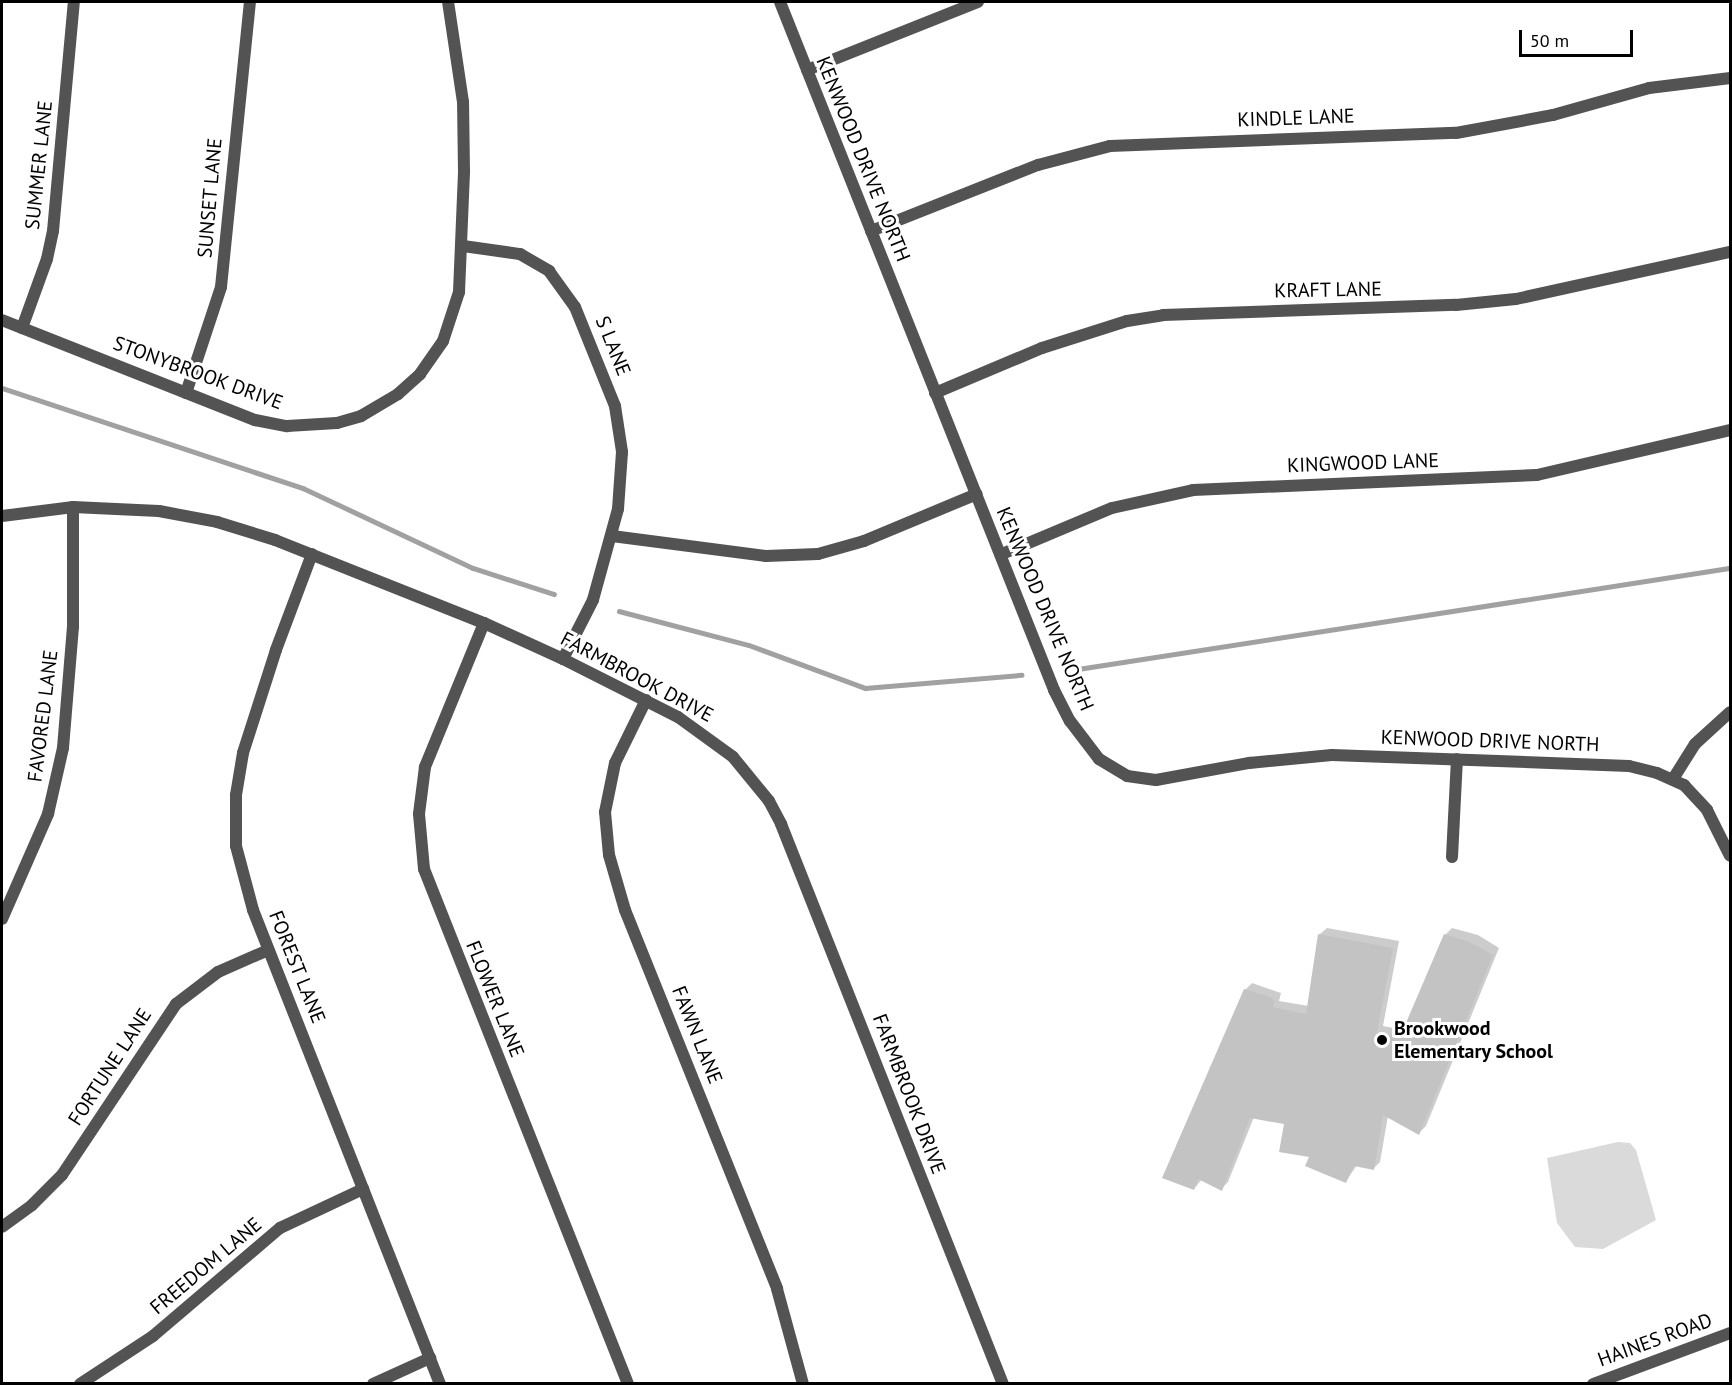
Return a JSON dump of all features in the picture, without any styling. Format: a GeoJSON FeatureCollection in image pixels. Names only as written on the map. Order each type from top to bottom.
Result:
{"type":"FeatureCollection","features":[{"type":"Feature","properties":{"kind":"street","name":"SUMMER LANE"},"geometry":{"type":"LineString","coordinates":[[22,328],[47,260],[53,231],[74,2]]}},
{"type":"Feature","properties":{"kind":"street","name":"SUNSET LANE"},"geometry":{"type":"LineString","coordinates":[[186,393],[221,287],[250,2]]}},
{"type":"Feature","properties":{"kind":"street","name":"STONYBROOK DRIVE"},"geometry":{"type":"LineString","coordinates":[[2,320],[255,420],[287,426],[337,423],[382,405],[420,374],[443,341],[459,292],[463,246],[463,102],[448,2]]}},
{"type":"Feature","properties":{"kind":"street","name":"KENWOOD DRIVE NORTH"},"geometry":{"type":"LineString","coordinates":[[780,2],[935,393],[1070,722],[1099,759],[1127,776],[1174,778],[1249,763],[1332,756],[1629,766],[1673,779],[1707,810],[1731,856]]}},
{"type":"Feature","properties":{"kind":"street"},"geometry":{"type":"LineString","coordinates":[[807,70],[978,2]]}},
{"type":"Feature","properties":{"kind":"street","name":"KINDLE LANE"},"geometry":{"type":"LineString","coordinates":[[872,231],[1038,165],[1110,146],[1456,133],[1553,115],[1649,88],[1731,78]]}},
{"type":"Feature","properties":{"kind":"street","name":"S LANE"},"geometry":{"type":"LineString","coordinates":[[463,246],[500,249],[535,261],[561,285],[575,307],[603,371],[620,426],[622,477],[612,536],[593,600],[564,659]]}},
{"type":"Feature","properties":{"kind":"street","name":"KRAFT LANE"},"geometry":{"type":"LineString","coordinates":[[935,393],[1042,348],[1127,321],[1174,315],[1456,305],[1516,299],[1731,252]]}},
{"type":"Feature","properties":{"kind":"street","name":"KINGWOOD LANE"},"geometry":{"type":"LineString","coordinates":[[1002,554],[1112,508],[1193,490],[1537,475],[1731,430]]}},
{"type":"Feature","properties":{"kind":"street"},"geometry":{"type":"LineString","coordinates":[[612,536],[766,556],[818,554],[864,541],[977,494]]}},
{"type":"Feature","properties":{"kind":"street","name":"FARMBROOK DRIVE"},"geometry":{"type":"LineString","coordinates":[[2,516],[73,507],[190,516],[312,554],[484,622],[564,659],[646,700],[725,750],[769,801],[1000,1382]]}},
{"type":"Feature","properties":{"kind":"street","name":"FAVORED LANE"},"geometry":{"type":"LineString","coordinates":[[2,919],[48,814],[63,748],[73,627],[73,507]]}},
{"type":"Feature","properties":{"kind":"street","name":"FOREST LANE"},"geometry":{"type":"LineString","coordinates":[[312,554],[276,650],[243,753],[236,795],[240,866],[268,950],[440,1383]]}},
{"type":"Feature","properties":{"kind":"street","name":"FLOWER LANE"},"geometry":{"type":"LineString","coordinates":[[484,622],[425,767],[419,814],[424,869],[628,1383]]}},
{"type":"Feature","properties":{"kind":"street","name":"FAWN LANE"},"geometry":{"type":"LineString","coordinates":[[646,700],[615,763],[606,812],[609,855],[625,910],[777,1289],[803,1383]]}},
{"type":"Feature","properties":{"kind":"street"},"geometry":{"type":"LineString","coordinates":[[1673,779],[1695,744],[1731,712]]}},
{"type":"Feature","properties":{"kind":"street"},"geometry":{"type":"LineString","coordinates":[[1452,857],[1457,759]]}},
{"type":"Feature","properties":{"kind":"street","name":"FORTUNE LANE"},"geometry":{"type":"LineString","coordinates":[[2,1227],[32,1204],[62,1175],[176,1004],[218,972],[268,950]]}},
{"type":"Feature","properties":{"kind":"street","name":"FREEDOM LANE"},"geometry":{"type":"LineString","coordinates":[[80,1383],[153,1336],[280,1228],[363,1189]]}},
{"type":"Feature","properties":{"kind":"street","name":"HAINES ROAD"},"geometry":{"type":"LineString","coordinates":[[1593,1383],[1731,1334]]}},
{"type":"Feature","properties":{"kind":"street"},"geometry":{"type":"LineString","coordinates":[[373,1383],[430,1358]]}},
{"type":"Feature","properties":{"kind":"shaded area"},"geometry":{"type":"Polygon","coordinates":[[[1618,1142],[1630,1143],[1636,1150],[1656,1220],[1603,1249],[1575,1247],[1557,1223],[1547,1158],[1618,1142]]]}},
{"type":"Feature","properties":{"kind":"building","name":"Brookwood Elementary School"},"geometry":{"type":"Polygon","coordinates":[[[1318,934],[1393,948],[1377,1032],[1400,1037],[1444,934],[1470,942],[1493,955],[1419,1135],[1383,1115],[1374,1170],[1354,1166],[1346,1183],[1305,1166],[1309,1157],[1279,1152],[1284,1124],[1250,1118],[1222,1191],[1198,1179],[1194,1190],[1162,1178],[1244,989],[1270,997],[1275,1001],[1273,1007],[1306,1014],[1318,934]]]}},
{"type":"Feature","properties":{"kind":"waterway"},"geometry":{"type":"LineString","coordinates":[[2,388],[303,488],[473,568],[554,594]]}},
{"type":"Feature","properties":{"kind":"waterway"},"geometry":{"type":"LineString","coordinates":[[1078,669],[1730,568]]}},
{"type":"Feature","properties":{"kind":"waterway"},"geometry":{"type":"LineString","coordinates":[[619,611],[749,645],[865,688],[1021,675]]}},
{"type":"Feature","properties":{"kind":"place","name":"Brookwood Elementary School"},"geometry":{"type":"Point","coordinates":[1382,1040]}}]}
